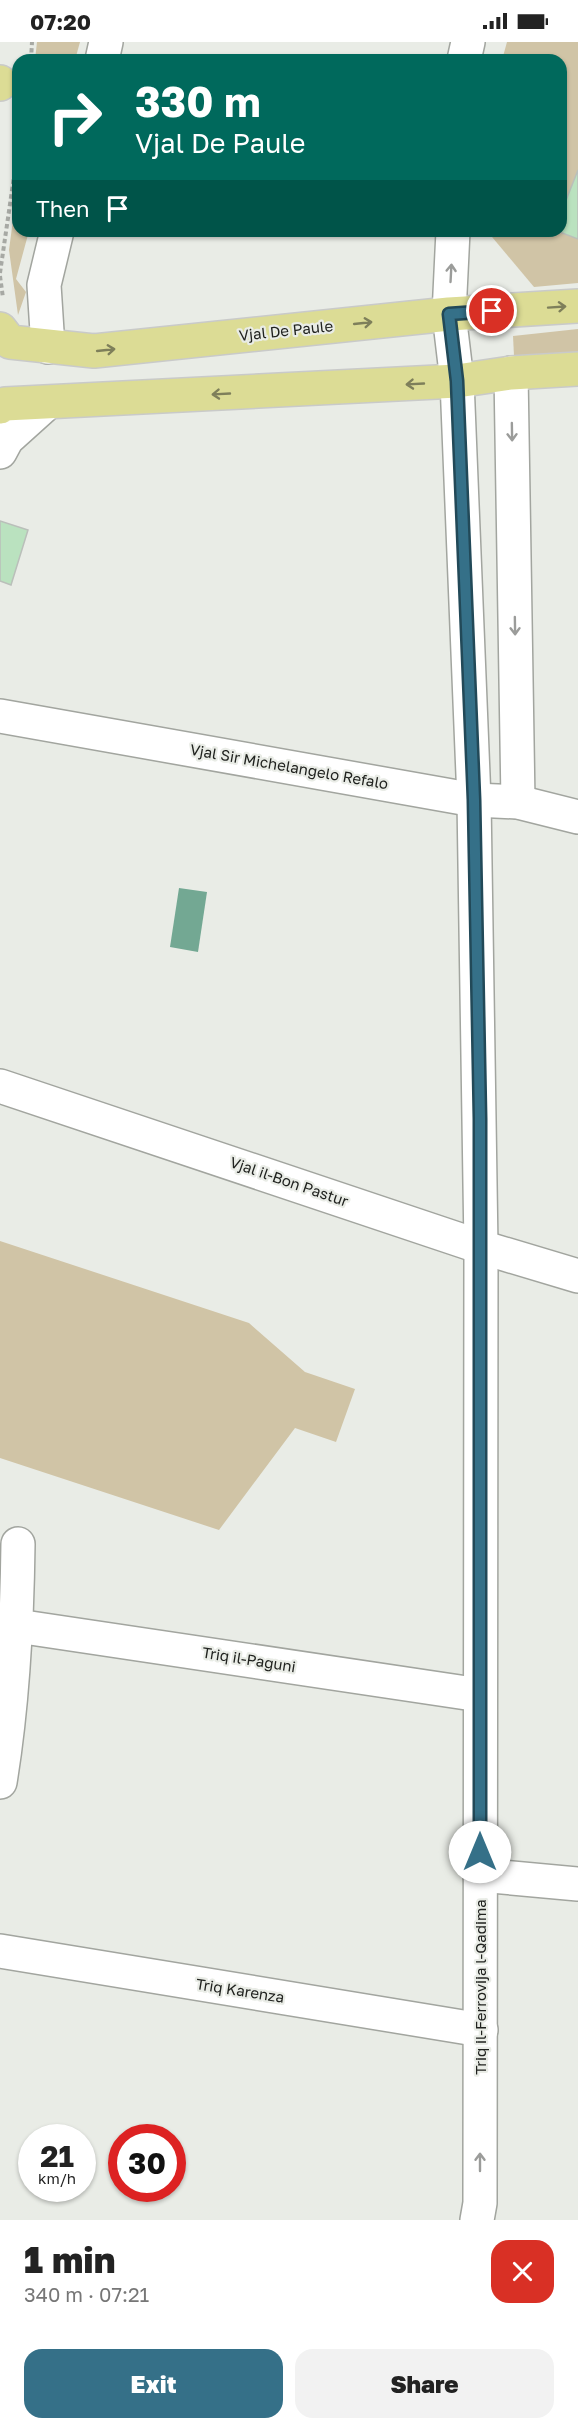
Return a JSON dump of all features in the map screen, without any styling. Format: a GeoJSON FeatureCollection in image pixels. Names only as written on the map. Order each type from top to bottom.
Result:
{"type":"FeatureCollection","features":[{"type":"Feature","properties":{"kind":"main road","name":"Vjal De Paule"},"geometry":{"type":"LineString","coordinates":[[2,316],[10,342],[94,351],[449,314],[578,306]]}},
{"type":"Feature","properties":{"kind":"main road"},"geometry":{"type":"LineString","coordinates":[[0,407],[5,404],[457,381],[512,373],[578,369]]}},
{"type":"Feature","properties":{"kind":"street"},"geometry":{"type":"LineString","coordinates":[[48,347],[44,285],[56,237]]}},
{"type":"Feature","properties":{"kind":"street","name":"Triq il-Ferrovija l-Qadima"},"geometry":{"type":"LineString","coordinates":[[453,237],[449,314],[457,381],[474,800],[481,1247],[481,2030],[480,2203],[477,2220]]}},
{"type":"Feature","properties":{"kind":"street"},"geometry":{"type":"LineString","coordinates":[[512,373],[518,802]]}},
{"type":"Feature","properties":{"kind":"street"},"geometry":{"type":"LineString","coordinates":[[0,452],[8,439],[47,403]]}},
{"type":"Feature","properties":{"kind":"street","name":"Vjal Sir Michelangelo Refalo"},"geometry":{"type":"LineString","coordinates":[[0,716],[474,800],[518,802],[578,817]]}},
{"type":"Feature","properties":{"kind":"street","name":"Vjal il-Bon Pastur"},"geometry":{"type":"LineString","coordinates":[[0,1086],[481,1247],[578,1276]]}},
{"type":"Feature","properties":{"kind":"street"},"geometry":{"type":"LineString","coordinates":[[0,1782],[8,1731],[17,1626],[18,1544]]}},
{"type":"Feature","properties":{"kind":"street","name":"Triq il-Paguni"},"geometry":{"type":"LineString","coordinates":[[17,1626],[480,1695]]}},
{"type":"Feature","properties":{"kind":"street"},"geometry":{"type":"LineString","coordinates":[[480,1875],[578,1884]]}},
{"type":"Feature","properties":{"kind":"street","name":"Triq Karenza"},"geometry":{"type":"LineString","coordinates":[[0,1951],[481,2030]]}},
{"type":"Feature","properties":{"kind":"path"},"geometry":{"type":"LineString","coordinates":[[2,316],[0,274],[12,191]]}},
{"type":"Feature","properties":{"kind":"shaded area"},"geometry":{"type":"Polygon","coordinates":[[[37,42],[80,42],[77,54],[36,54],[37,42]]]}},
{"type":"Feature","properties":{"kind":"shaded area"},"geometry":{"type":"Polygon","coordinates":[[[507,42],[578,42],[578,170],[567,198],[567,54],[504,54],[507,42]]]}},
{"type":"Feature","properties":{"kind":"shaded area"},"geometry":{"type":"Polygon","coordinates":[[[12,227],[12,237],[27,237],[16,279],[26,292],[18,315],[9,250],[12,227]]]}},
{"type":"Feature","properties":{"kind":"shaded area"},"geometry":{"type":"Polygon","coordinates":[[[567,235],[578,239],[578,283],[534,287],[492,237],[567,237],[567,235]]]}},
{"type":"Feature","properties":{"kind":"shaded area"},"geometry":{"type":"Polygon","coordinates":[[[578,329],[578,352],[514,356],[513,336],[578,329]]]}},
{"type":"Feature","properties":{"kind":"shaded area"},"geometry":{"type":"Polygon","coordinates":[[[179,888],[207,892],[198,952],[170,947],[179,888]]]}},
{"type":"Feature","properties":{"kind":"shaded area"},"geometry":{"type":"Polygon","coordinates":[[[0,1241],[249,1323],[305,1372],[355,1389],[336,1442],[295,1428],[219,1530],[0,1458],[0,1241]]]}},
{"type":"Feature","properties":{"kind":"building"},"geometry":{"type":"Polygon","coordinates":[[[578,170],[578,239],[567,235],[567,198],[578,170]]]}},
{"type":"Feature","properties":{"kind":"building"},"geometry":{"type":"Polygon","coordinates":[[[0,521],[28,530],[11,585],[0,581],[0,521]]]}},
{"type":"Feature","properties":{"kind":"route"},"geometry":{"type":"LineString","coordinates":[[480,1852],[481,1247],[474,800],[457,381],[449,314],[492,311]]}}]}
